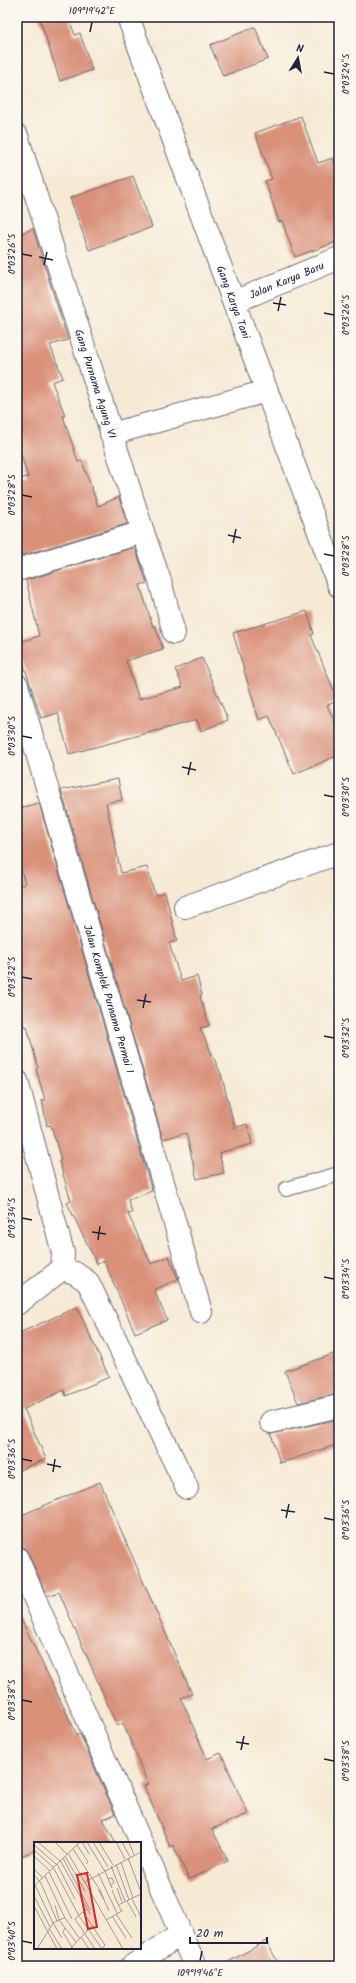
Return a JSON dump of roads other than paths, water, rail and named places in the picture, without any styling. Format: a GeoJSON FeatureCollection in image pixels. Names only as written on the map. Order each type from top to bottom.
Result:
{"type":"FeatureCollection","features":[{"type":"Feature","properties":{"kind":"street","name":"Gang Karya Tani"},"geometry":{"type":"LineString","coordinates":[[128,17],[339,586]]}},
{"type":"Feature","properties":{"kind":"street","name":"Gang Purnama Agung VI"},"geometry":{"type":"LineString","coordinates":[[17,136],[160,581],[174,633]]}},
{"type":"Feature","properties":{"kind":"street","name":"Jalan Karya Baru"},"geometry":{"type":"LineString","coordinates":[[234,302],[339,258]]}},
{"type":"Feature","properties":{"kind":"street"},"geometry":{"type":"LineString","coordinates":[[112,434],[267,391]]}},
{"type":"Feature","properties":{"kind":"street"},"geometry":{"type":"LineString","coordinates":[[17,570],[143,532]]}},
{"type":"Feature","properties":{"kind":"street","name":"Jalan Komplek Purnama Permai I"},"geometry":{"type":"LineString","coordinates":[[17,685],[201,1312]]}},
{"type":"Feature","properties":{"kind":"street"},"geometry":{"type":"LineString","coordinates":[[185,907],[339,853]]}},
{"type":"Feature","properties":{"kind":"street"},"geometry":{"type":"LineString","coordinates":[[17,1081],[63,1253],[62,1269],[17,1304]]}},
{"type":"Feature","properties":{"kind":"street"},"geometry":{"type":"LineString","coordinates":[[62,1269],[75,1273],[88,1282],[187,1488]]}},
{"type":"Feature","properties":{"kind":"street"},"geometry":{"type":"LineString","coordinates":[[271,1422],[339,1406]]}},
{"type":"Feature","properties":{"kind":"street"},"geometry":{"type":"LineString","coordinates":[[17,1558],[141,1842]]}},
{"type":"Feature","properties":{"kind":"street"},"geometry":{"type":"LineString","coordinates":[[141,1842],[195,1966]]}},
{"type":"Feature","properties":{"kind":"street"},"geometry":{"type":"LineString","coordinates":[[132,1966],[181,1934]]}},
{"type":"Feature","properties":{"kind":"lane"},"geometry":{"type":"LineString","coordinates":[[286,1189],[339,1174]]}}]}
